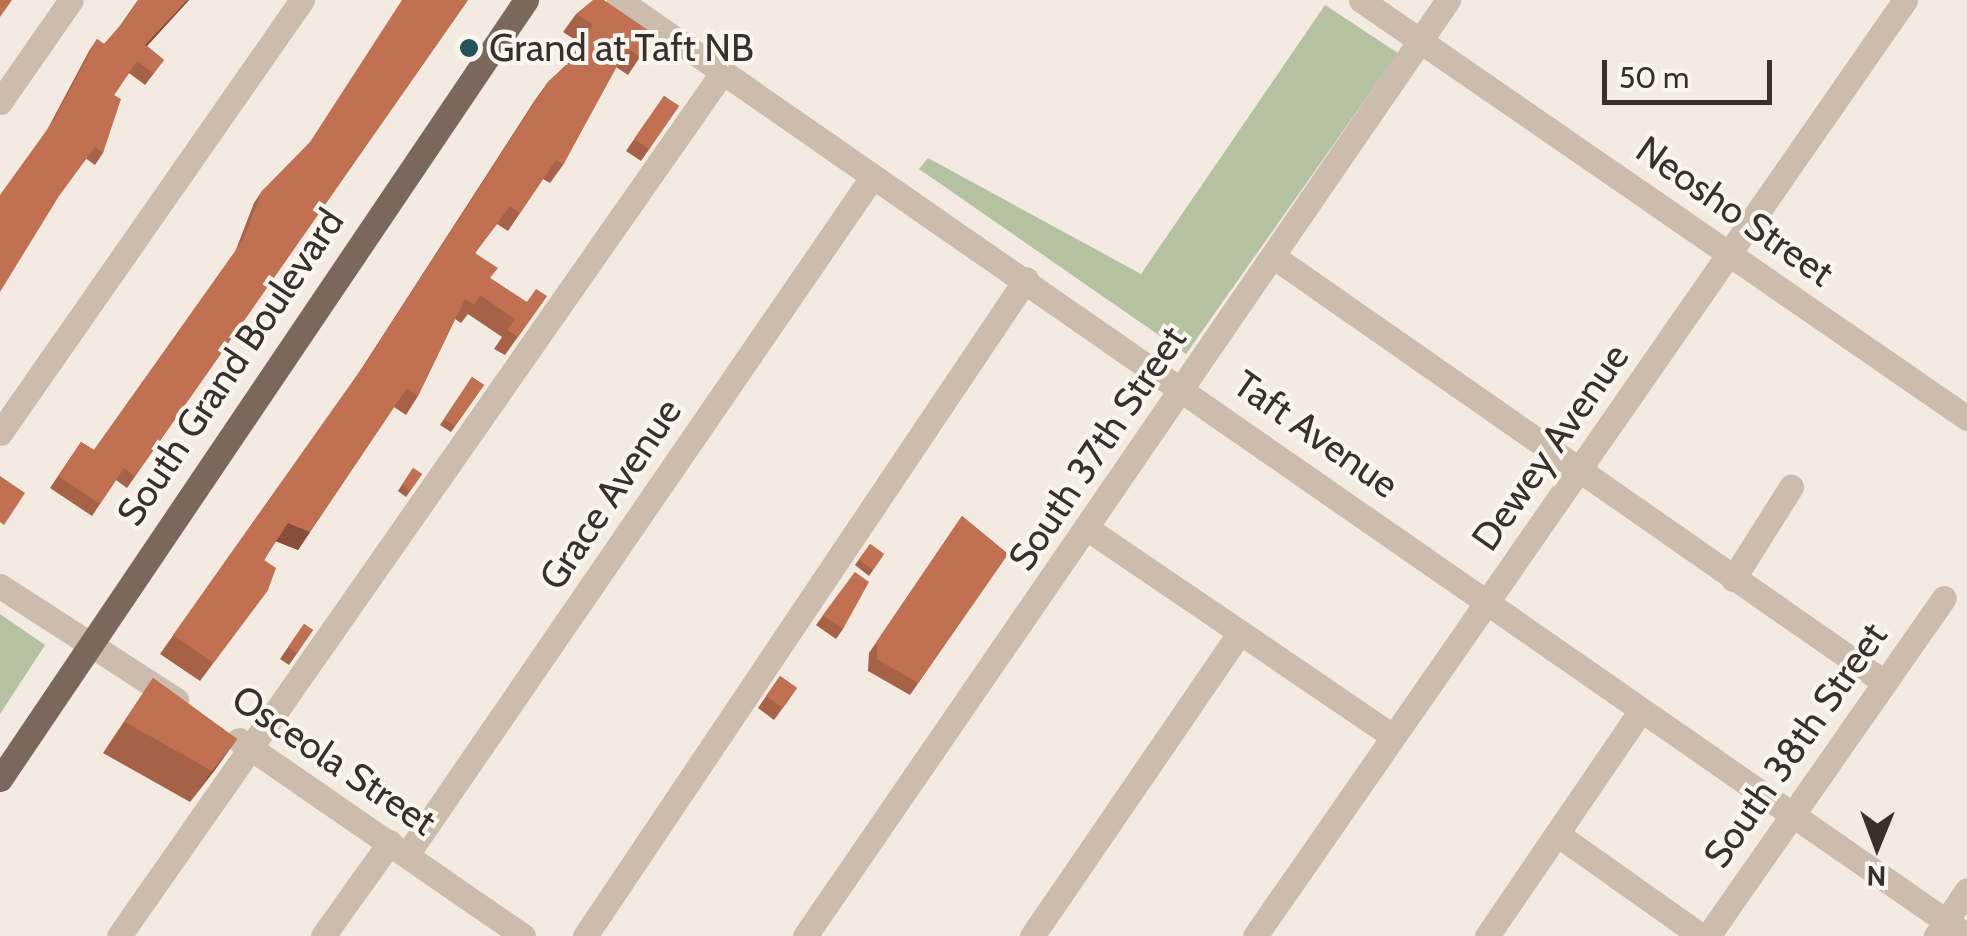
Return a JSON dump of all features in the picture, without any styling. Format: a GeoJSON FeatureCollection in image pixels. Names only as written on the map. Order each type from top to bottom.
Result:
{"type":"FeatureCollection","features":[{"type":"Feature","properties":{"kind":"main road","name":"South Grand Boulevard"},"geometry":{"type":"LineString","coordinates":[[0,778],[526,0]]}},
{"type":"Feature","properties":{"kind":"street"},"geometry":{"type":"LineString","coordinates":[[0,102],[70,0]]}},
{"type":"Feature","properties":{"kind":"street"},"geometry":{"type":"LineString","coordinates":[[0,433],[302,0]]}},
{"type":"Feature","properties":{"kind":"street","name":"Taft Avenue"},"geometry":{"type":"LineString","coordinates":[[619,0],[1490,600],[1641,710],[1792,812],[1949,931]]}},
{"type":"Feature","properties":{"kind":"street","name":"Neosho Street"},"geometry":{"type":"LineString","coordinates":[[1360,0],[1967,418]]}},
{"type":"Feature","properties":{"kind":"street","name":"South 37th Street"},"geometry":{"type":"LineString","coordinates":[[813,933],[1448,0]]}},
{"type":"Feature","properties":{"kind":"street","name":"Dewey Avenue"},"geometry":{"type":"LineString","coordinates":[[1254,936],[1905,0]]}},
{"type":"Feature","properties":{"kind":"street"},"geometry":{"type":"LineString","coordinates":[[119,936],[722,74]]}},
{"type":"Feature","properties":{"kind":"street","name":"Grace Avenue"},"geometry":{"type":"LineString","coordinates":[[323,936],[399,848],[873,176]]}},
{"type":"Feature","properties":{"kind":"street"},"geometry":{"type":"LineString","coordinates":[[1274,257],[1577,473],[1884,682]]}},
{"type":"Feature","properties":{"kind":"street"},"geometry":{"type":"LineString","coordinates":[[584,936],[1026,280]]}},
{"type":"Feature","properties":{"kind":"street"},"geometry":{"type":"LineString","coordinates":[[1733,579],[1791,488]]}},
{"type":"Feature","properties":{"kind":"street"},"geometry":{"type":"LineString","coordinates":[[1088,529],[1391,735]]}},
{"type":"Feature","properties":{"kind":"street","name":"Osceola Street"},"geometry":{"type":"LineString","coordinates":[[0,586],[252,748],[524,936]]}},
{"type":"Feature","properties":{"kind":"street","name":"South 38th Street"},"geometry":{"type":"LineString","coordinates":[[1704,936],[1944,598]]}},
{"type":"Feature","properties":{"kind":"street"},"geometry":{"type":"LineString","coordinates":[[1032,936],[1239,634]]}},
{"type":"Feature","properties":{"kind":"street"},"geometry":{"type":"LineString","coordinates":[[1487,936],[1641,710]]}},
{"type":"Feature","properties":{"kind":"street"},"geometry":{"type":"LineString","coordinates":[[1557,834],[1704,936]]}},
{"type":"Feature","properties":{"kind":"street"},"geometry":{"type":"LineString","coordinates":[[1949,931],[1967,890]]}},
{"type":"Feature","properties":{"kind":"green space"},"geometry":{"type":"Polygon","coordinates":[[[1325,5],[1398,53],[1186,354],[919,169],[928,158],[1141,274],[1325,5]]]}},
{"type":"Feature","properties":{"kind":"green space"},"geometry":{"type":"Polygon","coordinates":[[[0,614],[45,645],[0,714],[0,614]]]}},
{"type":"Feature","properties":{"kind":"building"},"geometry":{"type":"Polygon","coordinates":[[[0,0],[12,0],[0,17],[0,0]]]}},
{"type":"Feature","properties":{"kind":"building"},"geometry":{"type":"Polygon","coordinates":[[[138,0],[187,0],[145,45],[164,60],[153,73],[137,61],[114,95],[121,99],[103,153],[95,147],[59,196],[0,292],[0,195],[54,120],[97,39],[104,44],[138,0]]]}},
{"type":"Feature","properties":{"kind":"building"},"geometry":{"type":"Polygon","coordinates":[[[402,0],[468,0],[135,476],[124,468],[100,504],[58,476],[81,442],[94,450],[243,240],[262,191],[310,142],[402,0]]]}},
{"type":"Feature","properties":{"kind":"building"},"geometry":{"type":"Polygon","coordinates":[[[593,0],[604,0],[655,35],[640,57],[627,48],[563,165],[556,160],[520,213],[510,206],[475,253],[498,268],[490,278],[527,302],[536,289],[547,296],[518,337],[507,330],[515,319],[480,295],[474,305],[465,299],[418,396],[407,388],[310,532],[288,523],[264,560],[276,568],[268,590],[213,663],[173,635],[367,361],[548,82],[572,60],[593,25],[576,14],[593,0]]]}},
{"type":"Feature","properties":{"kind":"building"},"geometry":{"type":"Polygon","coordinates":[[[664,96],[679,106],[649,149],[634,139],[664,96]]]}},
{"type":"Feature","properties":{"kind":"building"},"geometry":{"type":"Polygon","coordinates":[[[472,377],[484,385],[455,426],[444,419],[472,377]]]}},
{"type":"Feature","properties":{"kind":"building"},"geometry":{"type":"Polygon","coordinates":[[[413,468],[422,474],[410,491],[402,485],[413,468]]]}},
{"type":"Feature","properties":{"kind":"building"},"geometry":{"type":"Polygon","coordinates":[[[0,476],[25,493],[4,525],[0,522],[0,476]]]}},
{"type":"Feature","properties":{"kind":"building"},"geometry":{"type":"Polygon","coordinates":[[[962,516],[1008,554],[918,683],[877,659],[877,641],[962,516]]]}},
{"type":"Feature","properties":{"kind":"building"},"geometry":{"type":"Polygon","coordinates":[[[870,544],[884,554],[873,570],[859,560],[870,544]]]}},
{"type":"Feature","properties":{"kind":"building"},"geometry":{"type":"Polygon","coordinates":[[[855,572],[869,582],[843,629],[823,615],[855,572]]]}},
{"type":"Feature","properties":{"kind":"building"},"geometry":{"type":"Polygon","coordinates":[[[304,624],[313,630],[297,653],[288,647],[304,624]]]}},
{"type":"Feature","properties":{"kind":"building"},"geometry":{"type":"Polygon","coordinates":[[[780,676],[797,688],[783,708],[766,696],[780,676]]]}},
{"type":"Feature","properties":{"kind":"building"},"geometry":{"type":"Polygon","coordinates":[[[153,678],[237,739],[212,771],[125,722],[153,678]]]}},
{"type":"Feature","properties":{"kind":"place","name":"Grand at Taft NB"},"geometry":{"type":"Point","coordinates":[469,48]}}]}
